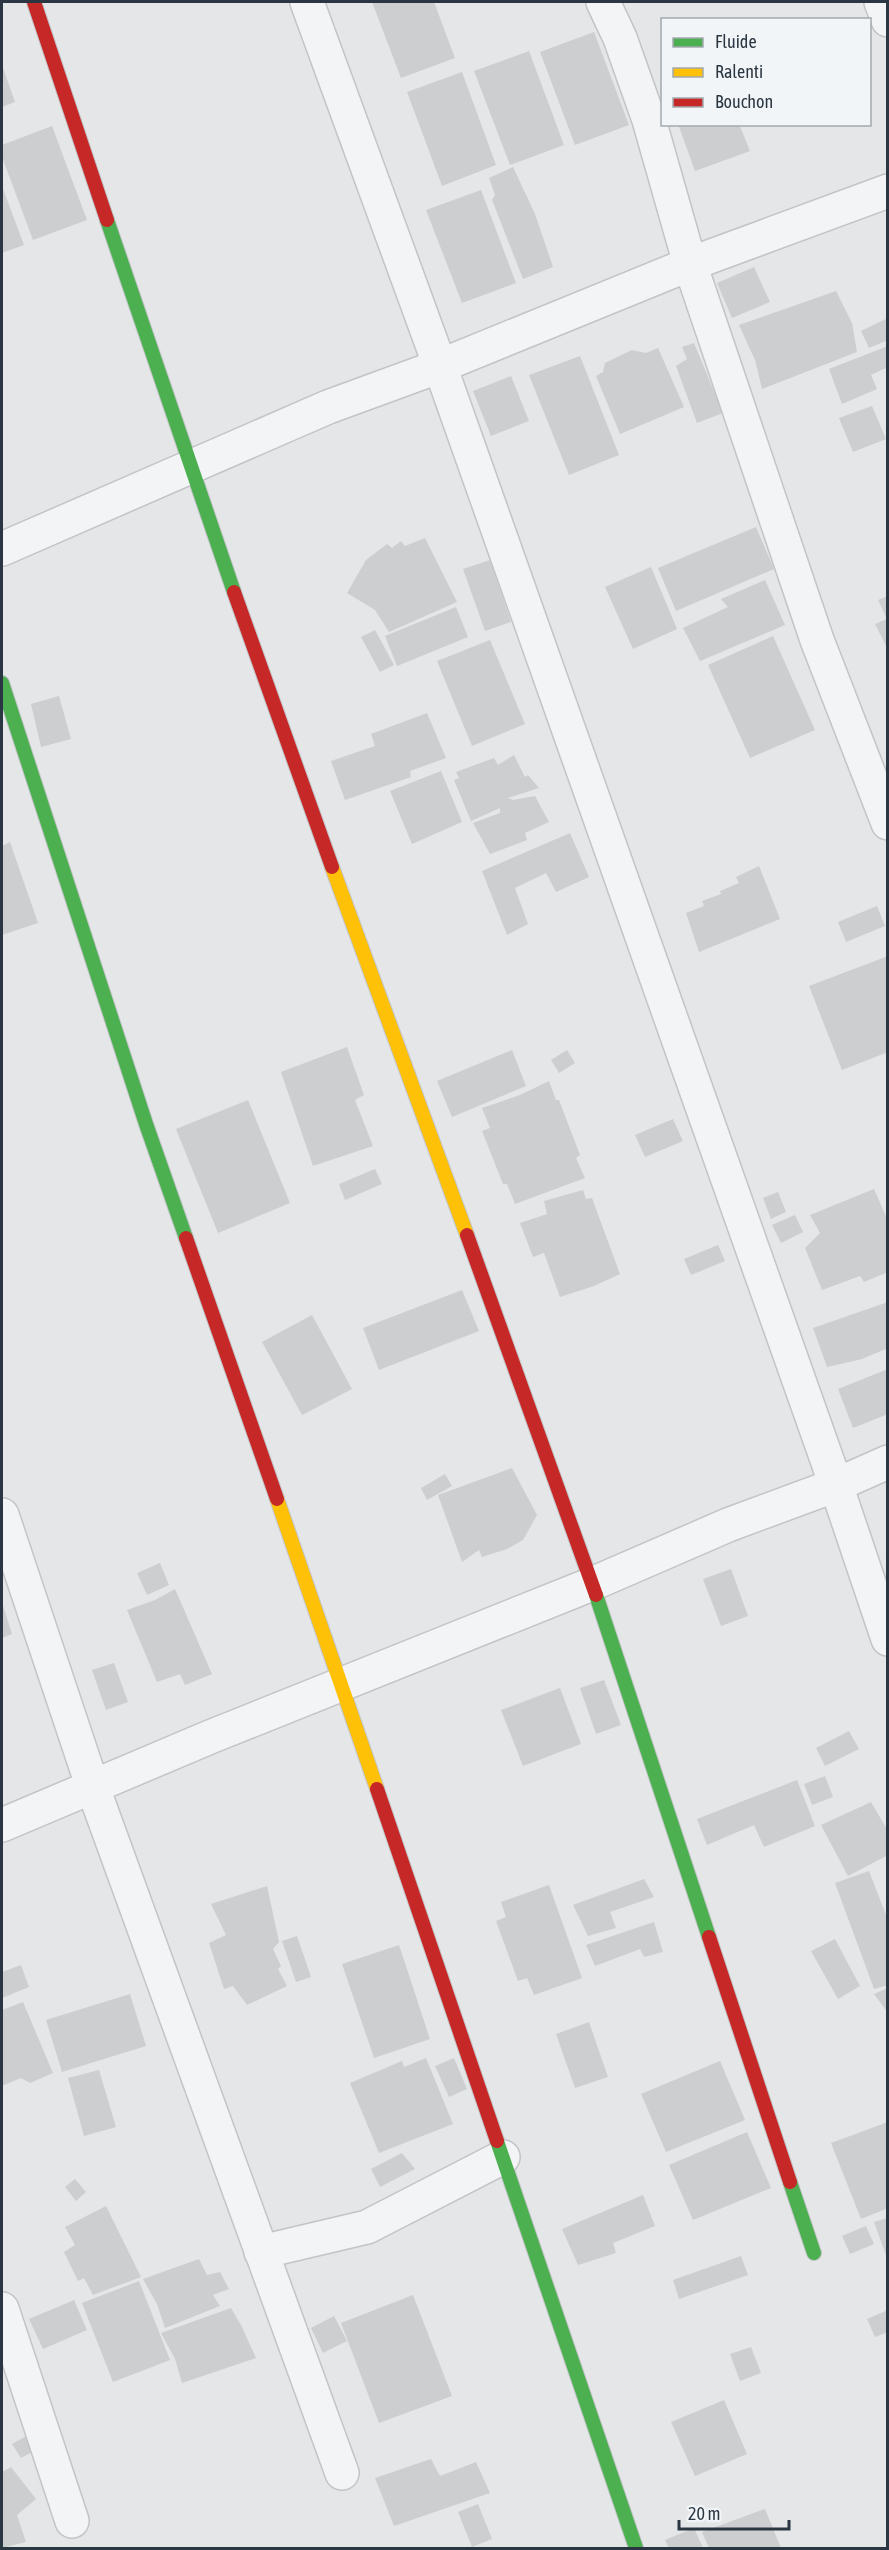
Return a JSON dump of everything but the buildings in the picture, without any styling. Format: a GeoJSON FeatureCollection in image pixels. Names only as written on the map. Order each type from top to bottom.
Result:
{"type":"FeatureCollection","features":[{"type":"Feature","properties":{"kind":"street"},"geometry":{"type":"LineString","coordinates":[[33,2],[190,468],[388,1024],[493,1303],[592,1584],[814,2253]]}},
{"type":"Feature","properties":{"kind":"street"},"geometry":{"type":"LineString","coordinates":[[307,2],[440,366],[836,1485],[888,1639]]}},
{"type":"Feature","properties":{"kind":"street"},"geometry":{"type":"LineString","coordinates":[[603,2],[620,38],[649,120],[690,264],[817,640],[888,823]]}},
{"type":"Feature","properties":{"kind":"street"},"geometry":{"type":"LineString","coordinates":[[881,2],[888,20]]}},
{"type":"Feature","properties":{"kind":"street"},"geometry":{"type":"LineString","coordinates":[[2,549],[328,407],[440,366],[690,264],[888,191]]}},
{"type":"Feature","properties":{"kind":"street"},"geometry":{"type":"LineString","coordinates":[[2,683],[146,1124],[342,1686],[636,2548]]}},
{"type":"Feature","properties":{"kind":"street"},"geometry":{"type":"LineString","coordinates":[[2,1825],[210,1737],[342,1686],[592,1584],[728,1525],[836,1485],[888,1462]]}},
{"type":"Feature","properties":{"kind":"street"},"geometry":{"type":"LineString","coordinates":[[2,1515],[93,1788],[342,2473]]}},
{"type":"Feature","properties":{"kind":"street"},"geometry":{"type":"LineString","coordinates":[[261,2252],[368,2227],[503,2157]]}},
{"type":"Feature","properties":{"kind":"street"},"geometry":{"type":"LineString","coordinates":[[2,2309],[72,2521]]}},
{"type":"Feature","properties":{"kind":"traffic: fast"},"geometry":{"type":"LineString","coordinates":[[107,220],[234,592]]}},
{"type":"Feature","properties":{"kind":"traffic: fast"},"geometry":{"type":"LineString","coordinates":[[2,683],[146,1124],[186,1238]]}},
{"type":"Feature","properties":{"kind":"traffic: fast"},"geometry":{"type":"LineString","coordinates":[[596,1595],[709,1937]]}},
{"type":"Feature","properties":{"kind":"traffic: fast"},"geometry":{"type":"LineString","coordinates":[[497,2141],[636,2548]]}},
{"type":"Feature","properties":{"kind":"traffic: fast"},"geometry":{"type":"LineString","coordinates":[[790,2182],[814,2253]]}},
{"type":"Feature","properties":{"kind":"traffic: slow"},"geometry":{"type":"LineString","coordinates":[[332,867],[467,1235]]}},
{"type":"Feature","properties":{"kind":"traffic: slow"},"geometry":{"type":"LineString","coordinates":[[277,1499],[377,1789]]}},
{"type":"Feature","properties":{"kind":"traffic: jam"},"geometry":{"type":"LineString","coordinates":[[34,2],[107,220]]}},
{"type":"Feature","properties":{"kind":"traffic: jam"},"geometry":{"type":"LineString","coordinates":[[234,592],[332,867]]}},
{"type":"Feature","properties":{"kind":"traffic: jam"},"geometry":{"type":"LineString","coordinates":[[467,1235],[596,1595]]}},
{"type":"Feature","properties":{"kind":"traffic: jam"},"geometry":{"type":"LineString","coordinates":[[186,1238],[277,1499]]}},
{"type":"Feature","properties":{"kind":"traffic: jam"},"geometry":{"type":"LineString","coordinates":[[377,1789],[497,2141]]}},
{"type":"Feature","properties":{"kind":"traffic: jam"},"geometry":{"type":"LineString","coordinates":[[709,1937],[790,2182]]}}]}
